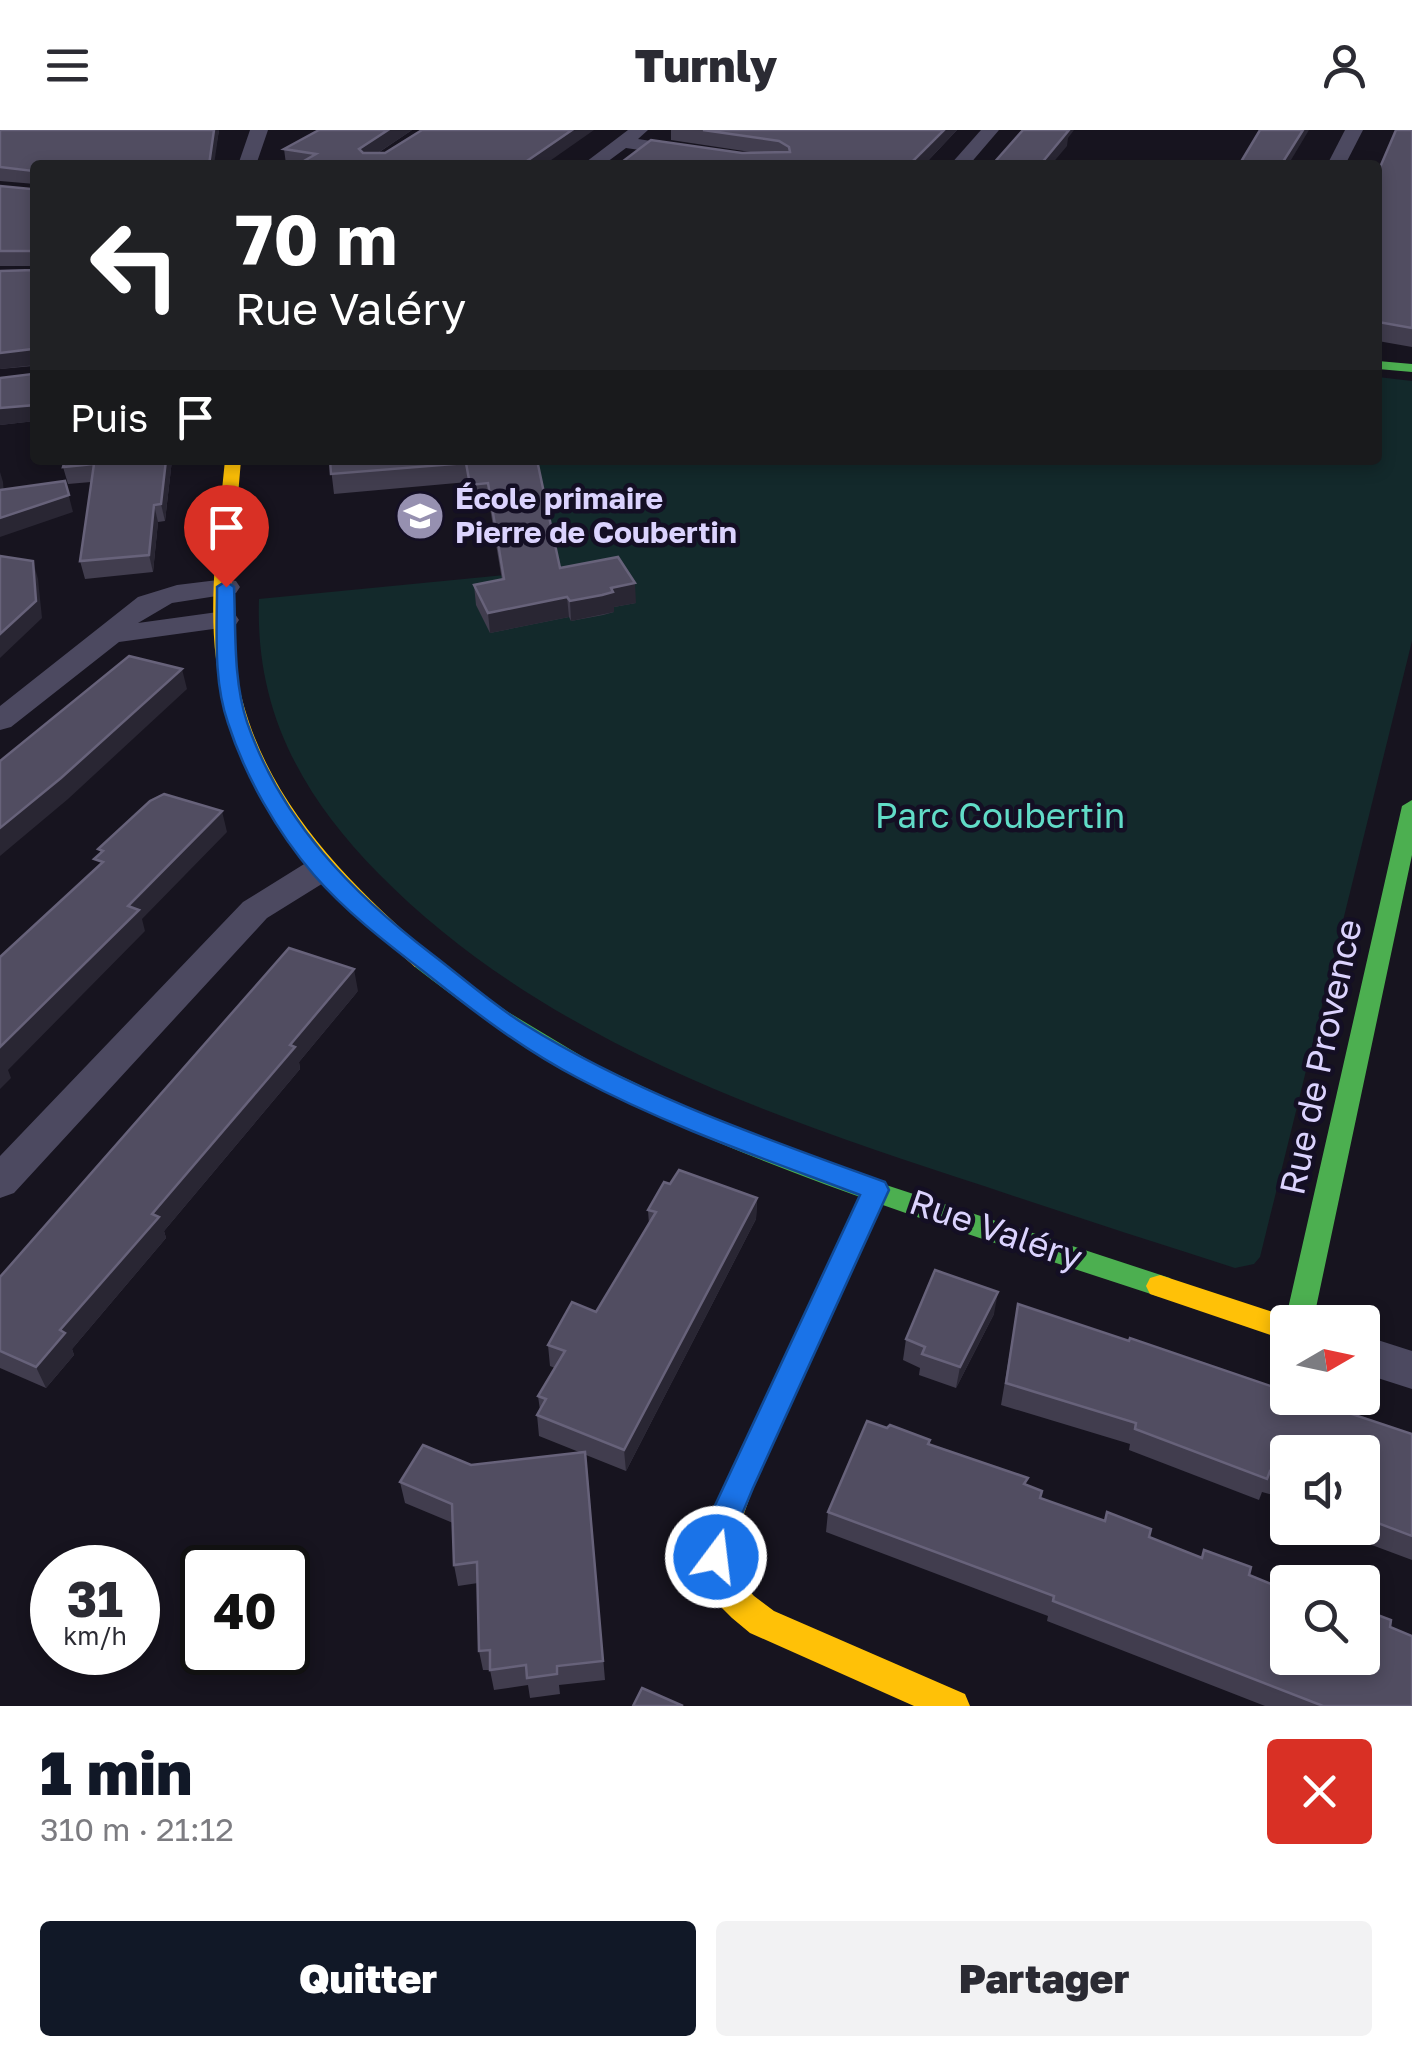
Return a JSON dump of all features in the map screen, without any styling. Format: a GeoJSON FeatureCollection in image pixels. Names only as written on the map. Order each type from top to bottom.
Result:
{"type":"FeatureCollection","features":[{"type":"Feature","properties":{"kind":"street"},"geometry":{"type":"LineString","coordinates":[[249,160],[258,130]]}},
{"type":"Feature","properties":{"kind":"street"},"geometry":{"type":"LineString","coordinates":[[599,160],[639,130]]}},
{"type":"Feature","properties":{"kind":"street"},"geometry":{"type":"LineString","coordinates":[[963,160],[990,130]]}},
{"type":"Feature","properties":{"kind":"street"},"geometry":{"type":"LineString","coordinates":[[1339,160],[1354,130]]}},
{"type":"Feature","properties":{"kind":"street"},"geometry":{"type":"LineString","coordinates":[[623,142],[744,160]]}},
{"type":"Feature","properties":{"kind":"street"},"geometry":{"type":"LineString","coordinates":[[1382,366],[1412,368]]}},
{"type":"Feature","properties":{"kind":"street","name":"Rue Valéry"},"geometry":{"type":"LineString","coordinates":[[233,465],[224,620],[236,720],[270,794],[321,869],[437,974],[513,1029],[587,1072],[708,1128],[875,1190],[1270,1323]]}},
{"type":"Feature","properties":{"kind":"street"},"geometry":{"type":"LineString","coordinates":[[0,722],[111,635],[123,618],[144,602],[179,592],[226,587]]}},
{"type":"Feature","properties":{"kind":"street"},"geometry":{"type":"LineString","coordinates":[[111,635],[224,620]]}},
{"type":"Feature","properties":{"kind":"street","name":"Rue de Provence"},"geometry":{"type":"LineString","coordinates":[[1303,1305],[1412,806]]}},
{"type":"Feature","properties":{"kind":"street"},"geometry":{"type":"LineString","coordinates":[[0,1182],[255,910],[321,869]]}},
{"type":"Feature","properties":{"kind":"street"},"geometry":{"type":"LineString","coordinates":[[875,1190],[719,1531],[716,1557],[722,1584],[739,1608],[762,1622],[953,1706]]}},
{"type":"Feature","properties":{"kind":"street"},"geometry":{"type":"LineString","coordinates":[[1380,1360],[1412,1370]]}},
{"type":"Feature","properties":{"kind":"green space","name":"Parc Coubertin"},"geometry":{"type":"Polygon","coordinates":[[[1382,377],[1412,381],[1412,641],[1260,1257],[1254,1264],[1235,1268],[902,1159],[740,1100],[662,1066],[585,1027],[512,983],[443,932],[379,874],[327,814],[289,749],[265,678],[259,599],[526,573],[534,465],[1382,465],[1382,377]]]}},
{"type":"Feature","properties":{"kind":"building"},"geometry":{"type":"Polygon","coordinates":[[[0,130],[214,130],[210,160],[30,160],[30,171],[0,167],[0,130]]]}},
{"type":"Feature","properties":{"kind":"building"},"geometry":{"type":"Polygon","coordinates":[[[319,130],[388,130],[359,149],[363,153],[385,153],[422,130],[572,130],[528,160],[306,160],[316,154],[284,149],[319,130]]]}},
{"type":"Feature","properties":{"kind":"building"},"geometry":{"type":"Polygon","coordinates":[[[703,130],[944,130],[914,160],[625,160],[651,140],[742,153],[790,152],[779,141],[703,130]]]}},
{"type":"Feature","properties":{"kind":"building"},"geometry":{"type":"Polygon","coordinates":[[[1023,130],[1069,130],[1044,160],[996,160],[1023,130]]]}},
{"type":"Feature","properties":{"kind":"building"},"geometry":{"type":"Polygon","coordinates":[[[1260,130],[1303,130],[1284,160],[1242,160],[1260,130]]]}},
{"type":"Feature","properties":{"kind":"building"},"geometry":{"type":"Polygon","coordinates":[[[1396,130],[1412,130],[1412,328],[1382,323],[1382,163],[1396,130]]]}},
{"type":"Feature","properties":{"kind":"building"},"geometry":{"type":"Polygon","coordinates":[[[0,186],[30,189],[30,251],[0,251],[0,186]]]}},
{"type":"Feature","properties":{"kind":"building"},"geometry":{"type":"Polygon","coordinates":[[[30,270],[30,349],[0,353],[0,271],[30,270]]]}},
{"type":"Feature","properties":{"kind":"building"},"geometry":{"type":"Polygon","coordinates":[[[30,374],[30,405],[0,408],[0,378],[30,374]]]}},
{"type":"Feature","properties":{"kind":"building"},"geometry":{"type":"Polygon","coordinates":[[[94,465],[165,465],[161,504],[154,505],[149,555],[80,561],[94,465]]]}},
{"type":"Feature","properties":{"kind":"building"},"geometry":{"type":"Polygon","coordinates":[[[330,465],[441,465],[331,474],[330,465]]]}},
{"type":"Feature","properties":{"kind":"building"},"geometry":{"type":"Polygon","coordinates":[[[466,465],[538,465],[560,568],[618,557],[635,583],[611,588],[613,592],[602,595],[570,601],[567,597],[488,613],[474,585],[504,579],[488,483],[470,485],[466,465]]]}},
{"type":"Feature","properties":{"kind":"building"},"geometry":{"type":"Polygon","coordinates":[[[65,481],[69,495],[0,518],[0,490],[65,481]]]}},
{"type":"Feature","properties":{"kind":"building"},"geometry":{"type":"Polygon","coordinates":[[[0,556],[33,561],[36,601],[0,634],[0,556]]]}},
{"type":"Feature","properties":{"kind":"building"},"geometry":{"type":"Polygon","coordinates":[[[129,656],[182,669],[0,828],[0,761],[129,656]]]}},
{"type":"Feature","properties":{"kind":"building"},"geometry":{"type":"Polygon","coordinates":[[[164,794],[222,811],[128,906],[139,910],[0,1047],[0,957],[103,862],[94,859],[103,851],[98,849],[150,801],[164,794]]]}},
{"type":"Feature","properties":{"kind":"building"},"geometry":{"type":"Polygon","coordinates":[[[289,948],[354,969],[290,1045],[295,1047],[152,1214],[159,1217],[60,1330],[65,1333],[36,1367],[0,1351],[0,1277],[289,948]]]}},
{"type":"Feature","properties":{"kind":"building"},"geometry":{"type":"Polygon","coordinates":[[[679,1170],[757,1198],[624,1450],[537,1415],[546,1399],[538,1396],[565,1351],[548,1345],[572,1302],[596,1312],[656,1212],[648,1210],[664,1182],[670,1184],[679,1170]]]}},
{"type":"Feature","properties":{"kind":"building"},"geometry":{"type":"Polygon","coordinates":[[[935,1270],[998,1292],[960,1367],[922,1354],[925,1347],[906,1339],[935,1270]]]}},
{"type":"Feature","properties":{"kind":"building"},"geometry":{"type":"Polygon","coordinates":[[[1018,1304],[1270,1386],[1270,1415],[1355,1415],[1412,1434],[1412,1536],[1380,1524],[1380,1435],[1270,1435],[1267,1479],[1135,1429],[1136,1423],[1006,1383],[1018,1304]]]}},
{"type":"Feature","properties":{"kind":"building"},"geometry":{"type":"Polygon","coordinates":[[[867,1421],[887,1428],[890,1425],[930,1440],[928,1444],[1028,1478],[1024,1484],[1042,1491],[1040,1498],[1105,1521],[1107,1512],[1151,1529],[1149,1537],[1202,1558],[1204,1550],[1251,1567],[1249,1575],[1270,1584],[1270,1675],[1380,1675],[1380,1616],[1391,1620],[1390,1627],[1412,1636],[1412,1706],[1323,1706],[1053,1601],[1054,1596],[828,1512],[867,1421]]]}},
{"type":"Feature","properties":{"kind":"building"},"geometry":{"type":"Polygon","coordinates":[[[423,1445],[471,1465],[585,1452],[603,1661],[557,1666],[557,1674],[527,1678],[526,1665],[490,1670],[490,1650],[479,1651],[477,1562],[454,1565],[452,1504],[400,1482],[423,1445]]]}},
{"type":"Feature","properties":{"kind":"building"},"geometry":{"type":"Polygon","coordinates":[[[642,1688],[683,1706],[633,1706],[642,1688]]]}},
{"type":"Feature","properties":{"kind":"traffic: fast"},"geometry":{"type":"LineString","coordinates":[[1382,365],[1412,368]]}},
{"type":"Feature","properties":{"kind":"traffic: fast"},"geometry":{"type":"LineString","coordinates":[[1303,1305],[1412,806]]}},
{"type":"Feature","properties":{"kind":"traffic: fast"},"geometry":{"type":"LineString","coordinates":[[423,961],[499,1018],[585,1069],[677,1114],[874,1191],[1160,1286]]}},
{"type":"Feature","properties":{"kind":"traffic: slow"},"geometry":{"type":"LineString","coordinates":[[233,465],[223,633],[233,706],[248,750],[268,790],[322,864],[353,898],[423,961]]}},
{"type":"Feature","properties":{"kind":"traffic: slow"},"geometry":{"type":"LineString","coordinates":[[875,1190],[738,1488],[723,1528],[718,1562],[729,1593],[762,1622],[953,1706]]}},
{"type":"Feature","properties":{"kind":"traffic: slow"},"geometry":{"type":"LineString","coordinates":[[1160,1286],[1270,1323]]}},
{"type":"Feature","properties":{"kind":"place","name":"École primaire Pierre de Coubertin"},"geometry":{"type":"Point","coordinates":[420,516]}},
{"type":"Feature","properties":{"kind":"route"},"geometry":{"type":"LineString","coordinates":[[226,587],[228,677],[236,720],[250,754],[270,794],[321,869],[384,930],[513,1029],[587,1072],[708,1128],[875,1190],[719,1531],[716,1557]]}}]}
